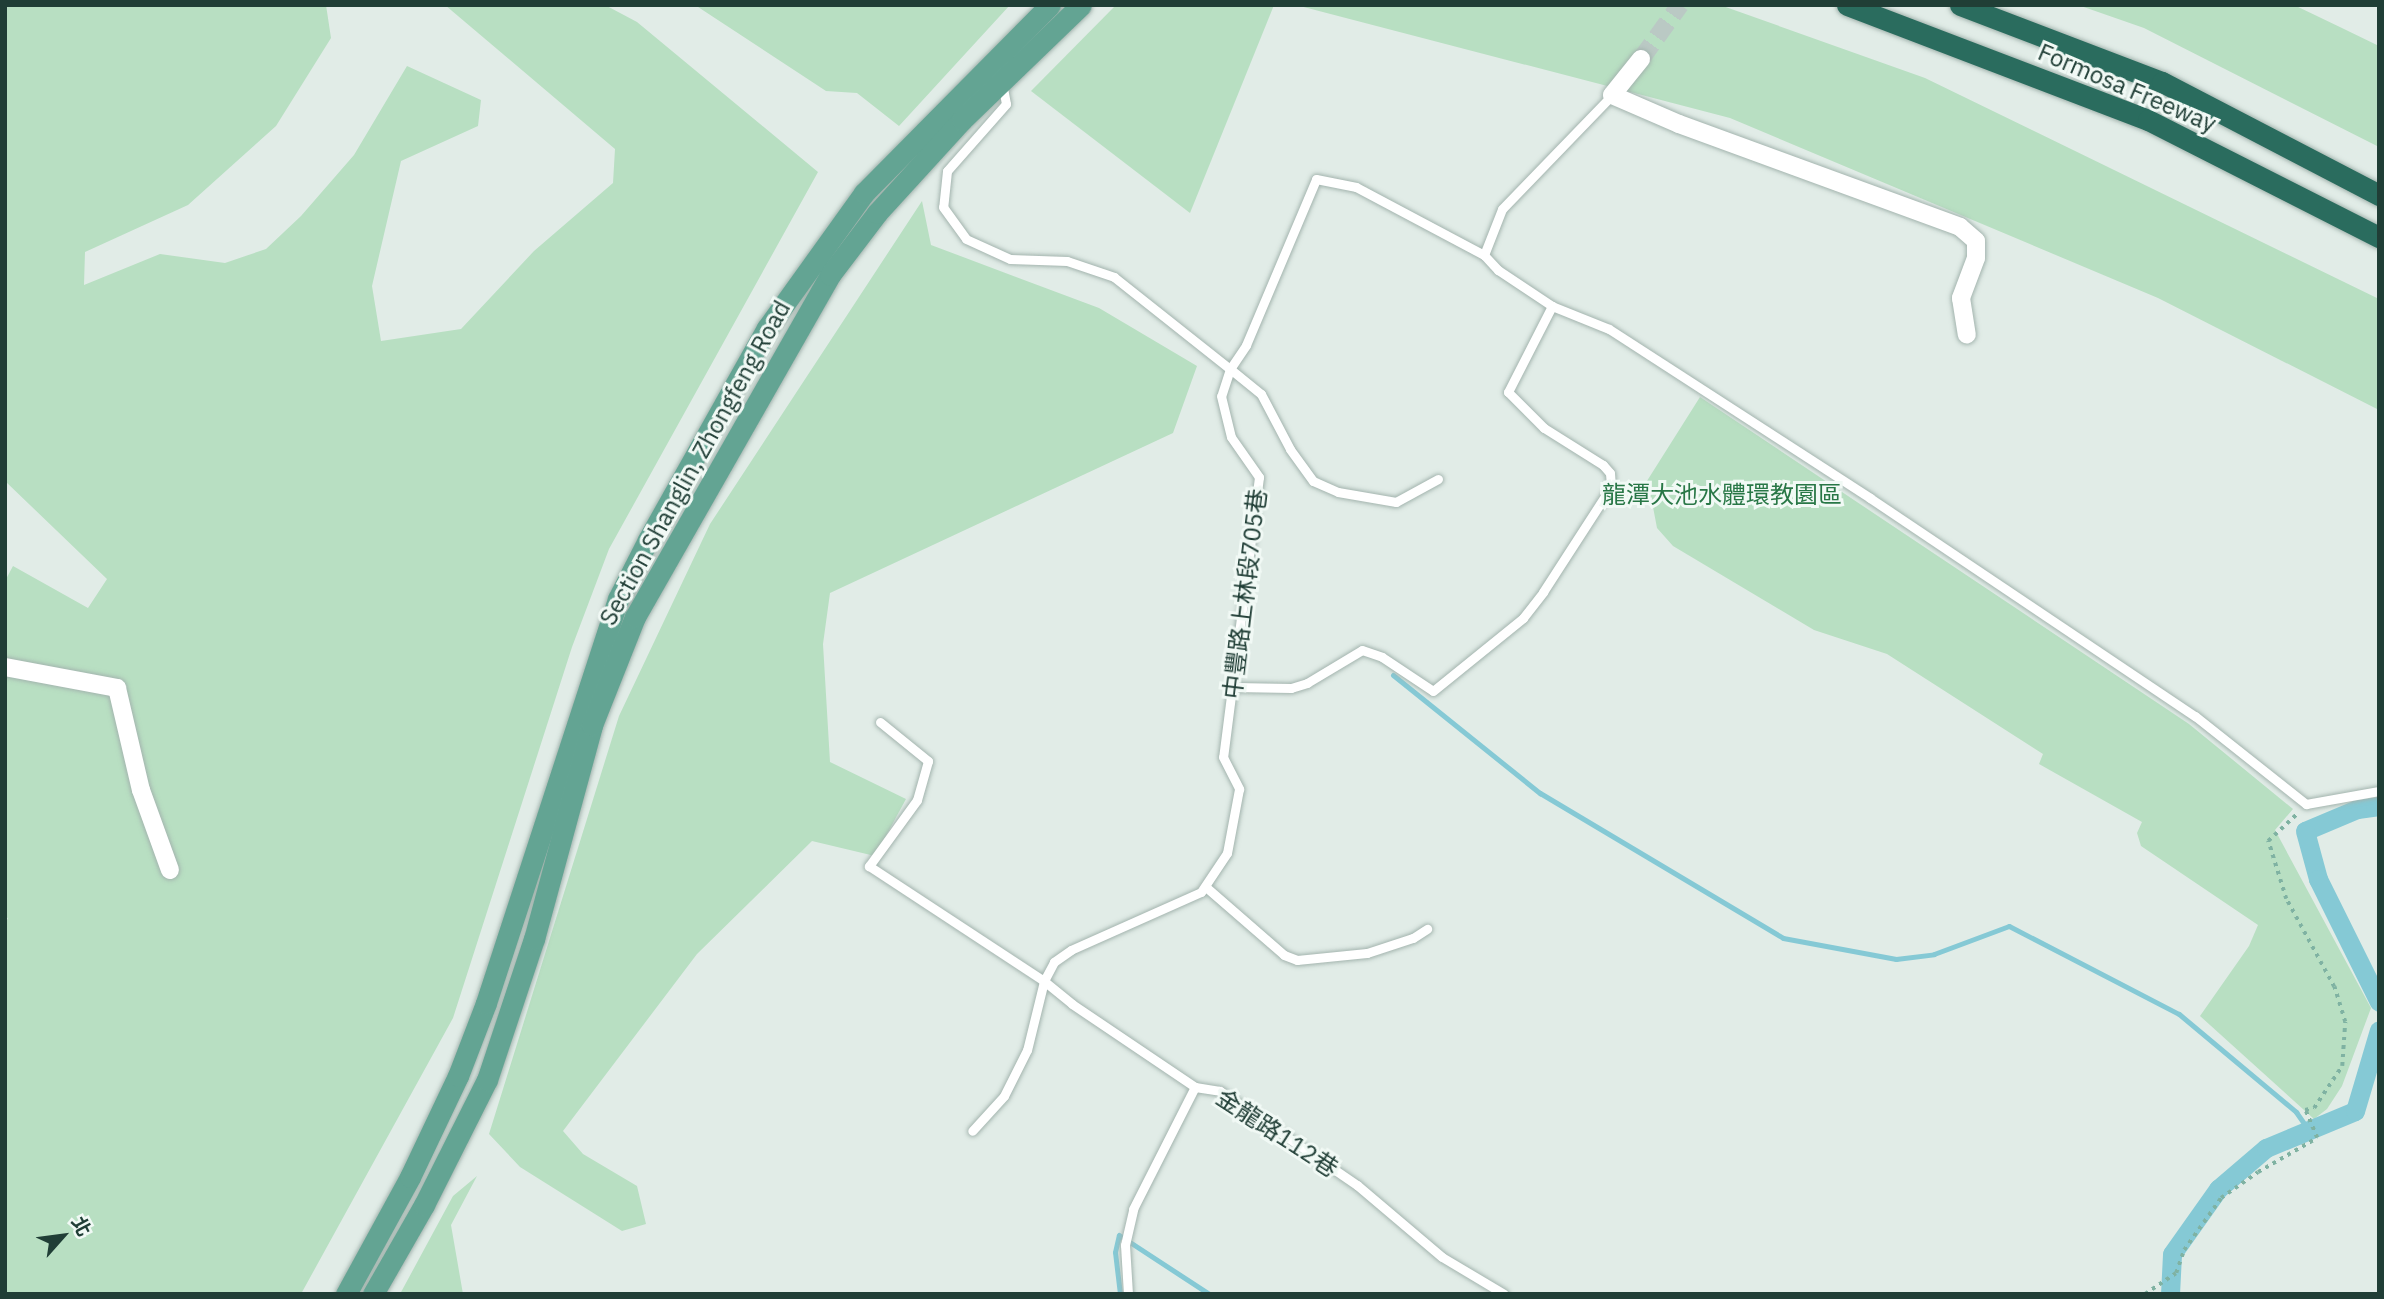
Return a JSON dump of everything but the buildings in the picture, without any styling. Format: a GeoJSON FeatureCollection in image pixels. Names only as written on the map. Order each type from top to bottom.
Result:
{"type":"FeatureCollection","features":[{"type":"Feature","properties":{"kind":"highway","name":"Formosa Freeway"},"geometry":{"type":"LineString","coordinates":[[1847,5],[2148,120],[2379,237]]}},
{"type":"Feature","properties":{"kind":"highway","name":"Formosa Freeway"},"geometry":{"type":"LineString","coordinates":[[1960,5],[2162,82],[2379,195]]}},
{"type":"Feature","properties":{"kind":"main road","name":"Section Shanglin, Zhongfeng Road"},"geometry":{"type":"LineString","coordinates":[[346,1294],[410,1177],[458,1076],[486,1003],[624,587],[767,328],[864,193],[1049,5]]}},
{"type":"Feature","properties":{"kind":"main road","name":"Section Shanglin, Zhongfeng Road"},"geometry":{"type":"LineString","coordinates":[[373,1294],[424,1206],[487,1080],[534,939],[592,725],[635,617],[830,275],[877,213],[962,120],[1081,5]]}},
{"type":"Feature","properties":{"kind":"street"},"geometry":{"type":"LineString","coordinates":[[1641,59],[1612,95],[1679,124],[1960,227],[1976,241],[1976,258],[1961,298],[1967,335]]}},
{"type":"Feature","properties":{"kind":"street"},"geometry":{"type":"LineString","coordinates":[[5,667],[117,688],[141,790],[170,870]]}},
{"type":"Feature","properties":{"kind":"lane"},"geometry":{"type":"LineString","coordinates":[[982,72],[1002,83],[1006,104],[947,171],[943,207],[966,239],[1010,258],[1067,261],[1114,276],[1261,394],[1290,449],[1313,481],[1338,492],[1396,502],[1438,479]]}},
{"type":"Feature","properties":{"kind":"lane"},"geometry":{"type":"LineString","coordinates":[[1612,95],[1502,209],[1484,255],[1498,270],[1552,306],[1609,329],[1870,498],[2194,716],[2306,804],[2379,791]]}},
{"type":"Feature","properties":{"kind":"lane","name":"中豐路上林段705巷"},"geometry":{"type":"LineString","coordinates":[[1207,888],[1227,853],[1239,789],[1223,757],[1259,477],[1231,437],[1221,396],[1230,369],[1246,345],[1316,179],[1356,187],[1484,255]]}},
{"type":"Feature","properties":{"kind":"lane"},"geometry":{"type":"LineString","coordinates":[[1234,687],[1299,686],[1362,650],[1382,657],[1433,691],[1523,618],[1543,593],[1611,487],[1610,474],[1603,465],[1544,428],[1508,392],[1552,306]]}},
{"type":"Feature","properties":{"kind":"lane","name":"金龍路112巷"},"geometry":{"type":"LineString","coordinates":[[880,722],[928,761],[917,800],[869,866],[1044,981],[1195,1087],[1220,1091],[1357,1185],[1443,1257],[1504,1294]]}},
{"type":"Feature","properties":{"kind":"lane"},"geometry":{"type":"LineString","coordinates":[[972,1132],[1004,1096],[1027,1050],[1044,981],[1054,962],[1071,950],[1207,888],[1284,955],[1297,960],[1367,953],[1413,938],[1427,929]]}},
{"type":"Feature","properties":{"kind":"lane"},"geometry":{"type":"LineString","coordinates":[[1128,1294],[1125,1245],[1133,1209],[1195,1087]]}},
{"type":"Feature","properties":{"kind":"path"},"geometry":{"type":"LineString","coordinates":[[2145,1294],[2176,1273],[2184,1250],[2221,1198],[2258,1172],[2317,1138],[2305,1110],[2314,1108],[2342,1066],[2345,1022],[2334,987],[2286,899],[2268,841],[2306,804]]}},
{"type":"Feature","properties":{"kind":"green space"},"geometry":{"type":"Polygon","coordinates":[[[5,5],[326,5],[331,38],[276,126],[188,205],[85,252],[84,285],[160,254],[225,263],[266,249],[301,216],[354,155],[407,66],[481,100],[478,126],[401,161],[372,286],[381,341],[461,329],[534,251],[613,183],[615,149],[445,5],[605,5],[637,22],[818,172],[609,549],[572,647],[453,1018],[301,1294],[5,1294],[5,924],[8,918],[5,917],[5,581],[13,566],[88,608],[107,579],[5,481],[5,5]]]}},
{"type":"Feature","properties":{"kind":"green space"},"geometry":{"type":"Polygon","coordinates":[[[695,5],[1010,5],[899,126],[857,93],[826,91],[695,5]]]}},
{"type":"Feature","properties":{"kind":"green space"},"geometry":{"type":"Polygon","coordinates":[[[1116,5],[1274,5],[1190,213],[1031,91],[1116,5]]]}},
{"type":"Feature","properties":{"kind":"green space"},"geometry":{"type":"Polygon","coordinates":[[[1296,5],[1720,5],[1925,78],[2379,299],[2379,410],[2158,298],[1730,118],[1296,5]]]}},
{"type":"Feature","properties":{"kind":"green space"},"geometry":{"type":"Polygon","coordinates":[[[2078,5],[2294,5],[2379,46],[2379,147],[2144,28],[2078,5]]]}},
{"type":"Feature","properties":{"kind":"green space"},"geometry":{"type":"Polygon","coordinates":[[[922,201],[931,245],[1099,308],[1197,366],[1173,433],[830,593],[823,644],[830,762],[906,799],[875,856],[812,841],[697,954],[563,1131],[583,1154],[637,1186],[646,1224],[622,1231],[520,1167],[489,1134],[619,716],[710,524],[922,201]]]}},
{"type":"Feature","properties":{"kind":"green space","name":"龍潭大池水體環教園區"},"geometry":{"type":"Polygon","coordinates":[[[1700,397],[2189,724],[2293,809],[2275,830],[2371,1008],[2342,1086],[2327,1109],[2314,1119],[2200,1016],[2249,946],[2258,925],[2141,846],[2137,833],[2142,822],[2039,764],[2043,754],[1887,654],[1814,630],[1673,546],[1657,528],[1653,507],[1640,492],[1700,397]]]}},
{"type":"Feature","properties":{"kind":"green space"},"geometry":{"type":"Polygon","coordinates":[[[477,1176],[451,1225],[463,1294],[400,1294],[453,1196],[477,1176]]]}},
{"type":"Feature","properties":{"kind":"waterway"},"geometry":{"type":"LineString","coordinates":[[1393,675],[1540,793],[1783,938],[1896,959],[1934,954],[2009,926],[2179,1014],[2296,1112],[2308,1129]]}},
{"type":"Feature","properties":{"kind":"waterway"},"geometry":{"type":"LineString","coordinates":[[2379,806],[2357,809],[2305,831],[2318,879],[2379,1002]]}},
{"type":"Feature","properties":{"kind":"waterway"},"geometry":{"type":"LineString","coordinates":[[2170,1294],[2172,1254],[2218,1189],[2266,1148],[2355,1111],[2379,1030]]}},
{"type":"Feature","properties":{"kind":"waterway"},"geometry":{"type":"LineString","coordinates":[[1120,1294],[1115,1252],[1119,1235],[1209,1294]]}},
{"type":"Feature","properties":{"kind":"tunnel"},"geometry":{"type":"LineString","coordinates":[[1641,59],[1680,5]]}}]}
